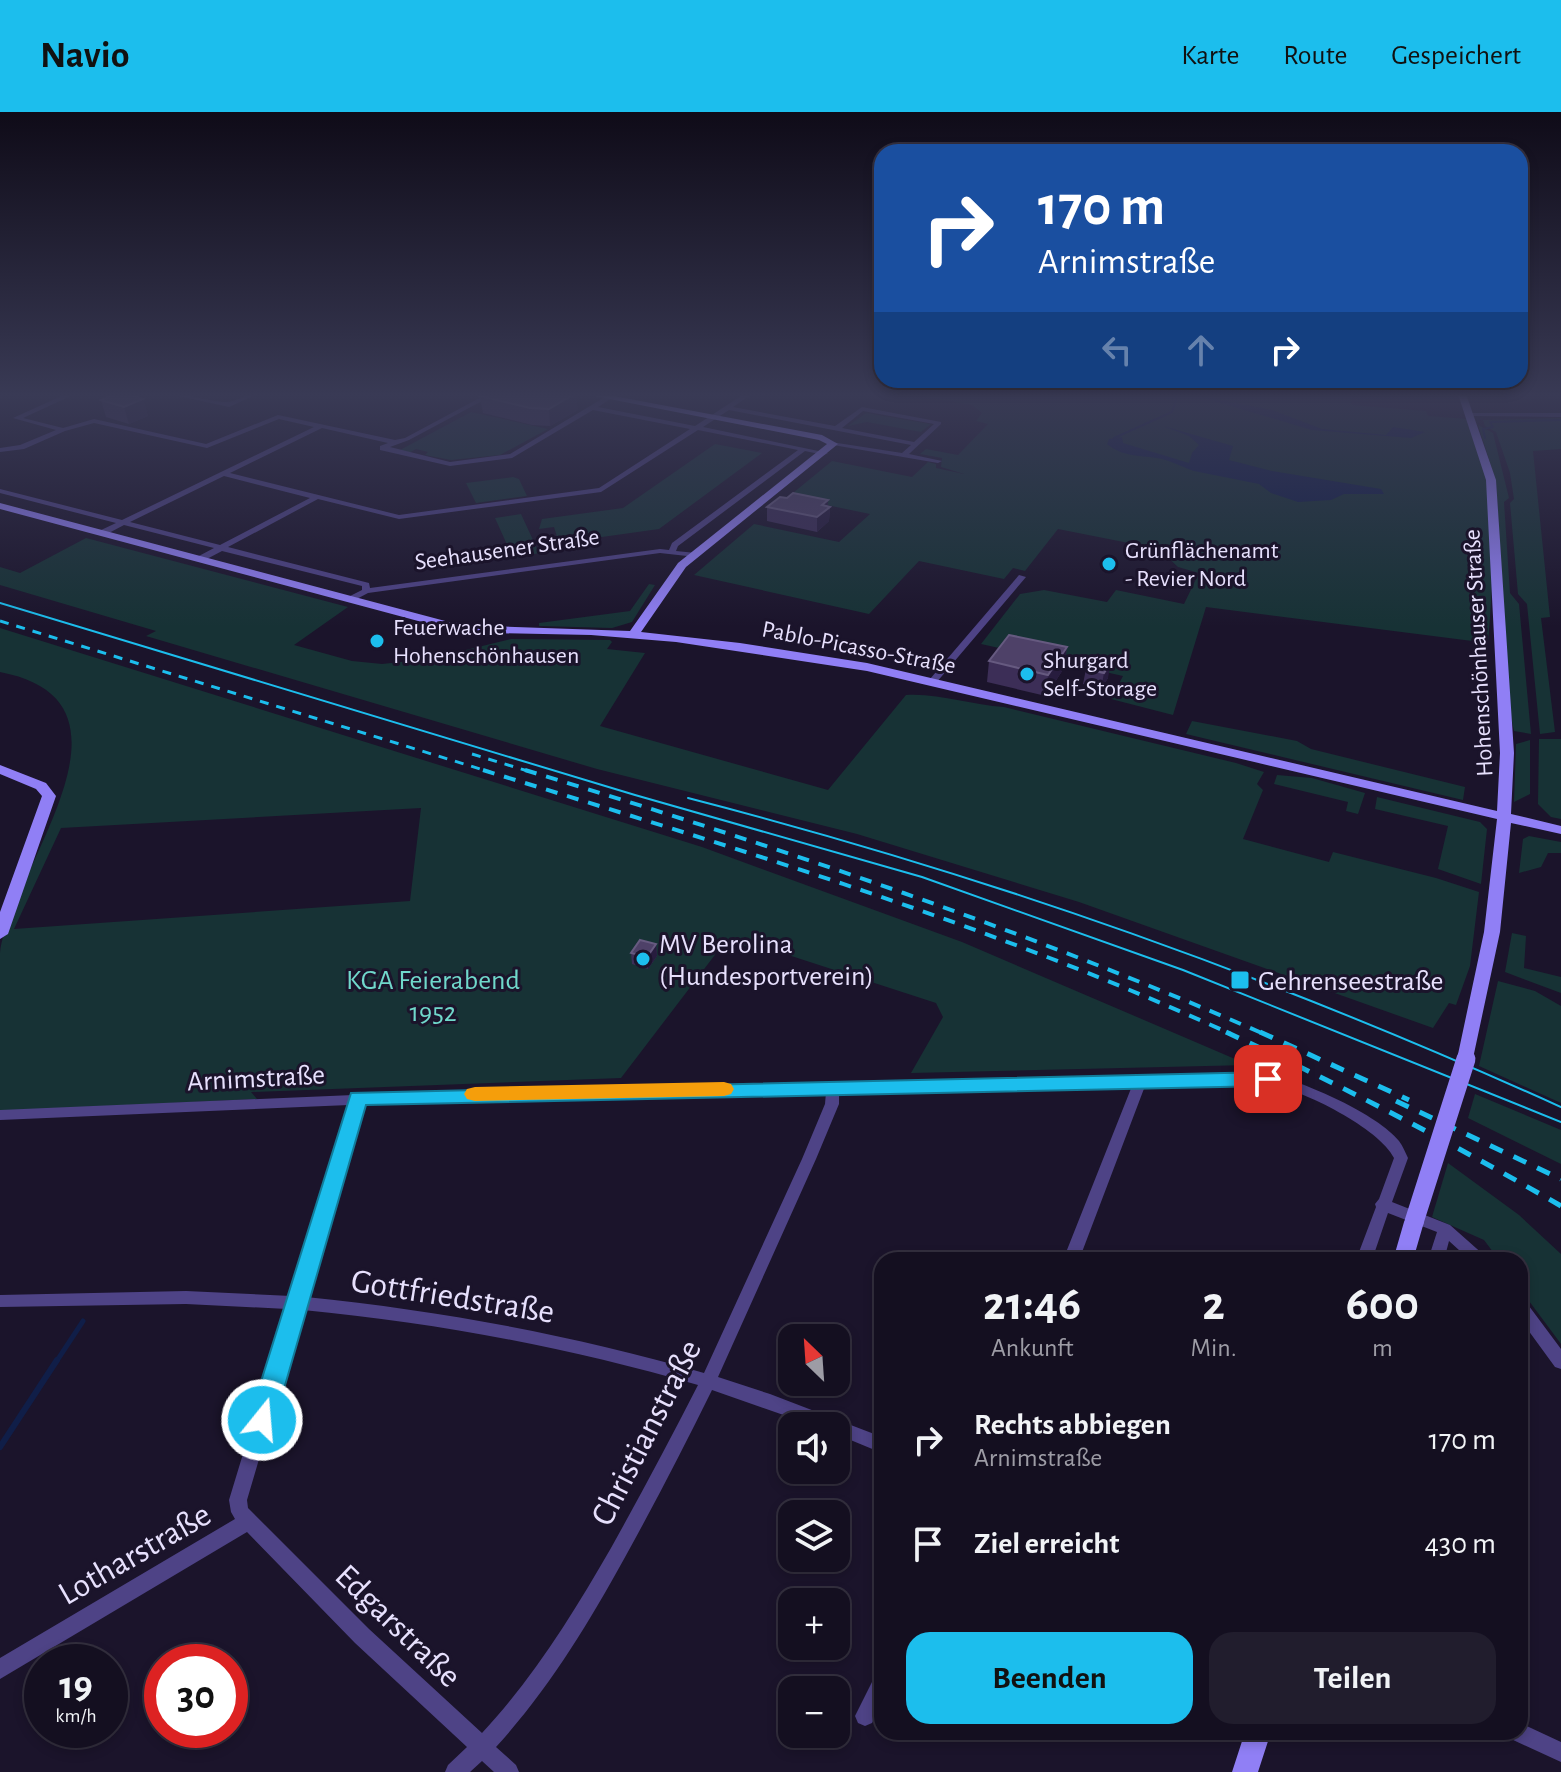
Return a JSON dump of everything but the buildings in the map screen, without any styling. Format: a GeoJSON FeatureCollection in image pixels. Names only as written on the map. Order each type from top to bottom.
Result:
{"type":"FeatureCollection","features":[{"type":"Feature","properties":{"kind":"street"},"geometry":{"type":"LineString","coordinates":[[102,533],[228,471]]}},
{"type":"Feature","properties":{"kind":"street"},"geometry":{"type":"LineString","coordinates":[[223,474],[406,517],[601,490],[630,471]]}},
{"type":"Feature","properties":{"kind":"street"},"geometry":{"type":"LineString","coordinates":[[672,551],[675,545],[774,471]]}},
{"type":"Feature","properties":{"kind":"street"},"geometry":{"type":"LineString","coordinates":[[633,635],[674,572],[800,471]]}},
{"type":"Feature","properties":{"kind":"street","name":"Hohenschönhauser Straße"},"geometry":{"type":"LineString","coordinates":[[1488,471],[1506,736],[1504,819]]}},
{"type":"Feature","properties":{"kind":"street"},"geometry":{"type":"LineString","coordinates":[[0,491],[225,546],[366,585],[366,591]]}},
{"type":"Feature","properties":{"kind":"street"},"geometry":{"type":"LineString","coordinates":[[200,559],[317,497]]}},
{"type":"Feature","properties":{"kind":"street","name":"Pablo-Picasso-Straße"},"geometry":{"type":"LineString","coordinates":[[0,506],[448,625],[478,630],[633,635],[773,651],[933,681],[1504,819],[1561,830]]}},
{"type":"Feature","properties":{"kind":"street","name":"Seehausener Straße"},"geometry":{"type":"LineString","coordinates":[[351,599],[366,591],[672,551],[693,555]]}},
{"type":"Feature","properties":{"kind":"street"},"geometry":{"type":"LineString","coordinates":[[933,681],[1022,577]]}},
{"type":"Feature","properties":{"kind":"street"},"geometry":{"type":"LineString","coordinates":[[0,769],[41,786],[49,796],[0,934]]}},
{"type":"Feature","properties":{"kind":"street"},"geometry":{"type":"LineString","coordinates":[[1405,1252],[1466,1059],[1492,932],[1504,819]]}},
{"type":"Feature","properties":{"kind":"street","name":"Arnimstraße"},"geometry":{"type":"LineString","coordinates":[[0,1115],[358,1098],[1280,1081],[1378,1130],[1398,1148],[1401,1158],[1382,1204]]}},
{"type":"Feature","properties":{"kind":"street"},"geometry":{"type":"LineString","coordinates":[[1074,1252],[1140,1082]]}},
{"type":"Feature","properties":{"kind":"street","name":"Christianstraße"},"geometry":{"type":"LineString","coordinates":[[455,1772],[482,1749],[546,1675],[579,1623],[710,1381],[832,1104],[833,1087]]}},
{"type":"Feature","properties":{"kind":"street","name":"Lotharstraße"},"geometry":{"type":"LineString","coordinates":[[0,1669],[232,1534],[247,1522],[240,1512],[238,1500],[358,1098]]}},
{"type":"Feature","properties":{"kind":"street"},"geometry":{"type":"LineString","coordinates":[[1367,1252],[1382,1204],[1445,1229],[1471,1252]]}},
{"type":"Feature","properties":{"kind":"street"},"geometry":{"type":"LineString","coordinates":[[1438,1252],[1445,1229]]}},
{"type":"Feature","properties":{"kind":"street","name":"Gottfriedstraße"},"geometry":{"type":"LineString","coordinates":[[0,1301],[183,1298],[297,1302],[478,1325],[626,1358],[710,1381],[797,1412]]}},
{"type":"Feature","properties":{"kind":"street"},"geometry":{"type":"LineString","coordinates":[[1528,1318],[1561,1362]]}},
{"type":"Feature","properties":{"kind":"street","name":"Gottfriedstraße"},"geometry":{"type":"LineString","coordinates":[[850,1432],[874,1442]]}},
{"type":"Feature","properties":{"kind":"street","name":"Edgarstraße"},"geometry":{"type":"LineString","coordinates":[[247,1522],[509,1772]]}},
{"type":"Feature","properties":{"kind":"street"},"geometry":{"type":"LineString","coordinates":[[865,1716],[874,1699]]}},
{"type":"Feature","properties":{"kind":"street"},"geometry":{"type":"LineString","coordinates":[[1528,1737],[1561,1752]]}},
{"type":"Feature","properties":{"kind":"street"},"geometry":{"type":"LineString","coordinates":[[1245,1772],[1255,1740]]}},
{"type":"Feature","properties":{"kind":"green space"},"geometry":{"type":"Polygon","coordinates":[[[676,471],[737,471],[659,529],[559,543],[554,527],[539,529],[542,519],[623,508],[676,471]]]}},
{"type":"Feature","properties":{"kind":"green space"},"geometry":{"type":"Polygon","coordinates":[[[819,471],[884,471],[912,477],[918,471],[964,474],[956,471],[1485,471],[1492,532],[1488,643],[1206,607],[1173,715],[1111,699],[1123,676],[981,644],[1020,594],[1044,590],[1107,602],[1116,590],[1184,604],[1199,573],[1178,567],[1159,549],[1058,529],[1025,571],[1013,568],[1004,579],[919,561],[869,614],[694,575],[754,524],[839,542],[870,514],[788,497],[819,471]]]}},
{"type":"Feature","properties":{"kind":"green space"},"geometry":{"type":"Polygon","coordinates":[[[1493,471],[1502,471],[1509,498],[1504,502],[1510,593],[1519,604],[1531,734],[1514,731],[1510,712],[1493,471]]]}},
{"type":"Feature","properties":{"kind":"green space"},"geometry":{"type":"Polygon","coordinates":[[[1535,471],[1550,617],[1541,618],[1555,732],[1540,734],[1527,604],[1518,594],[1510,473],[1535,471]]]}},
{"type":"Feature","properties":{"kind":"green space"},"geometry":{"type":"Polygon","coordinates":[[[513,477],[519,479],[527,496],[476,503],[466,483],[513,477]]]}},
{"type":"Feature","properties":{"kind":"green space"},"geometry":{"type":"Polygon","coordinates":[[[521,514],[539,553],[513,558],[495,518],[521,514]]]}},
{"type":"Feature","properties":{"kind":"green space"},"geometry":{"type":"Polygon","coordinates":[[[86,538],[348,607],[294,645],[352,661],[382,664],[429,659],[511,639],[610,640],[612,642],[607,649],[645,653],[600,726],[828,790],[906,695],[1004,707],[1236,763],[1264,772],[1257,784],[1263,790],[1243,839],[1329,862],[1333,852],[1479,892],[1470,966],[1456,1005],[1449,1003],[1433,1028],[1079,902],[857,834],[597,769],[146,636],[156,631],[0,585],[0,567],[20,573],[86,538]]]}},
{"type":"Feature","properties":{"kind":"green space"},"geometry":{"type":"Polygon","coordinates":[[[649,584],[655,585],[632,622],[612,628],[539,626],[539,623],[630,611],[649,584]]]}},
{"type":"Feature","properties":{"kind":"green space","name":"KGA Feierabend 1952"},"geometry":{"type":"Polygon","coordinates":[[[0,628],[702,847],[962,942],[1249,1065],[911,1073],[943,1017],[936,1003],[776,951],[724,943],[621,1078],[251,1092],[257,1099],[0,1111],[0,953],[9,918],[62,793],[71,752],[67,717],[45,689],[0,672],[0,628]],[[421,808],[61,828],[14,929],[410,901],[421,808]]]}},
{"type":"Feature","properties":{"kind":"green space"},"geometry":{"type":"Polygon","coordinates":[[[1192,721],[1297,741],[1311,749],[1465,787],[1463,800],[1186,734],[1192,721]]]}},
{"type":"Feature","properties":{"kind":"green space"},"geometry":{"type":"Polygon","coordinates":[[[1539,739],[1561,739],[1561,819],[1551,817],[1538,804],[1539,739]]]}},
{"type":"Feature","properties":{"kind":"green space"},"geometry":{"type":"Polygon","coordinates":[[[1530,740],[1530,794],[1514,802],[1516,744],[1530,740]]]}},
{"type":"Feature","properties":{"kind":"green space"},"geometry":{"type":"Polygon","coordinates":[[[1277,775],[1312,778],[1365,793],[1358,814],[1346,811],[1348,802],[1274,784],[1277,775]]]}},
{"type":"Feature","properties":{"kind":"green space"},"geometry":{"type":"Polygon","coordinates":[[[1377,797],[1480,822],[1487,829],[1481,884],[1438,869],[1448,826],[1375,809],[1377,797]]]}},
{"type":"Feature","properties":{"kind":"green space"},"geometry":{"type":"Polygon","coordinates":[[[1529,836],[1561,842],[1561,853],[1548,853],[1541,867],[1519,873],[1523,839],[1529,836]]]}},
{"type":"Feature","properties":{"kind":"green space"},"geometry":{"type":"Polygon","coordinates":[[[1512,933],[1526,936],[1524,968],[1561,977],[1561,993],[1505,972],[1512,933]]]}},
{"type":"Feature","properties":{"kind":"green space"},"geometry":{"type":"Polygon","coordinates":[[[1498,981],[1535,991],[1561,1006],[1561,1103],[1479,1066],[1498,981]]]}},
{"type":"Feature","properties":{"kind":"green space"},"geometry":{"type":"Polygon","coordinates":[[[1475,1094],[1561,1130],[1561,1164],[1468,1118],[1475,1094]]]}},
{"type":"Feature","properties":{"kind":"green space"},"geometry":{"type":"Polygon","coordinates":[[[1448,1163],[1519,1215],[1561,1254],[1561,1344],[1528,1300],[1528,1252],[1493,1252],[1484,1240],[1432,1217],[1448,1163]]]}},
{"type":"Feature","properties":{"kind":"water"},"geometry":{"type":"Polygon","coordinates":[[[1196,471],[1275,471],[1381,489],[1384,494],[1344,494],[1331,500],[1298,502],[1271,493],[1259,484],[1196,471]]]}},
{"type":"Feature","properties":{"kind":"waterway"},"geometry":{"type":"LineString","coordinates":[[56,1362],[83,1321]]}},
{"type":"Feature","properties":{"kind":"waterway"},"geometry":{"type":"LineString","coordinates":[[0,1447],[57,1360]]}},
{"type":"Feature","properties":{"kind":"tram line"},"geometry":{"type":"LineString","coordinates":[[0,603],[635,795],[922,877],[1183,970],[1561,1122]]}},
{"type":"Feature","properties":{"kind":"tram line"},"geometry":{"type":"LineString","coordinates":[[688,798],[913,861],[1131,933],[1346,1015],[1561,1107]]}},
{"type":"Feature","properties":{"kind":"railway"},"geometry":{"type":"LineString","coordinates":[[0,621],[490,772]]}},
{"type":"Feature","properties":{"kind":"railway"},"geometry":{"type":"LineString","coordinates":[[472,754],[531,772]]}},
{"type":"Feature","properties":{"kind":"railway"},"geometry":{"type":"LineString","coordinates":[[483,770],[767,859],[955,923],[1048,957],[1231,1034]]}},
{"type":"Feature","properties":{"kind":"railway"},"geometry":{"type":"LineString","coordinates":[[525,770],[898,891],[1082,959],[1264,1034]]}},
{"type":"Feature","properties":{"kind":"railway"},"geometry":{"type":"LineString","coordinates":[[1226,1032],[1396,1115],[1561,1206]]}},
{"type":"Feature","properties":{"kind":"railway"},"geometry":{"type":"LineString","coordinates":[[1260,1032],[1409,1100]]}},
{"type":"Feature","properties":{"kind":"railway"},"geometry":{"type":"LineString","coordinates":[[1396,1101],[1561,1179]]}},
{"type":"Feature","properties":{"kind":"slow traffic"},"geometry":{"type":"LineString","coordinates":[[475,1094],[724,1089]]}},
{"type":"Feature","properties":{"kind":"place","name":"Grünflächenamt - Revier Nord"},"geometry":{"type":"Point","coordinates":[1109,564]}},
{"type":"Feature","properties":{"kind":"place","name":"Feuerwache Hohenschönhausen"},"geometry":{"type":"Point","coordinates":[377,641]}},
{"type":"Feature","properties":{"kind":"place","name":"Shurgard Self-Storage"},"geometry":{"type":"Point","coordinates":[1027,674]}},
{"type":"Feature","properties":{"kind":"place","name":"MV Berolina (Hundesportverein)"},"geometry":{"type":"Point","coordinates":[643,959]}},
{"type":"Feature","properties":{"kind":"place","name":"Gehrenseestraße"},"geometry":{"type":"Point","coordinates":[1240,980]}},
{"type":"Feature","properties":{"kind":"route"},"geometry":{"type":"LineString","coordinates":[[262,1420],[358,1098],[1268,1079]]}}]}
